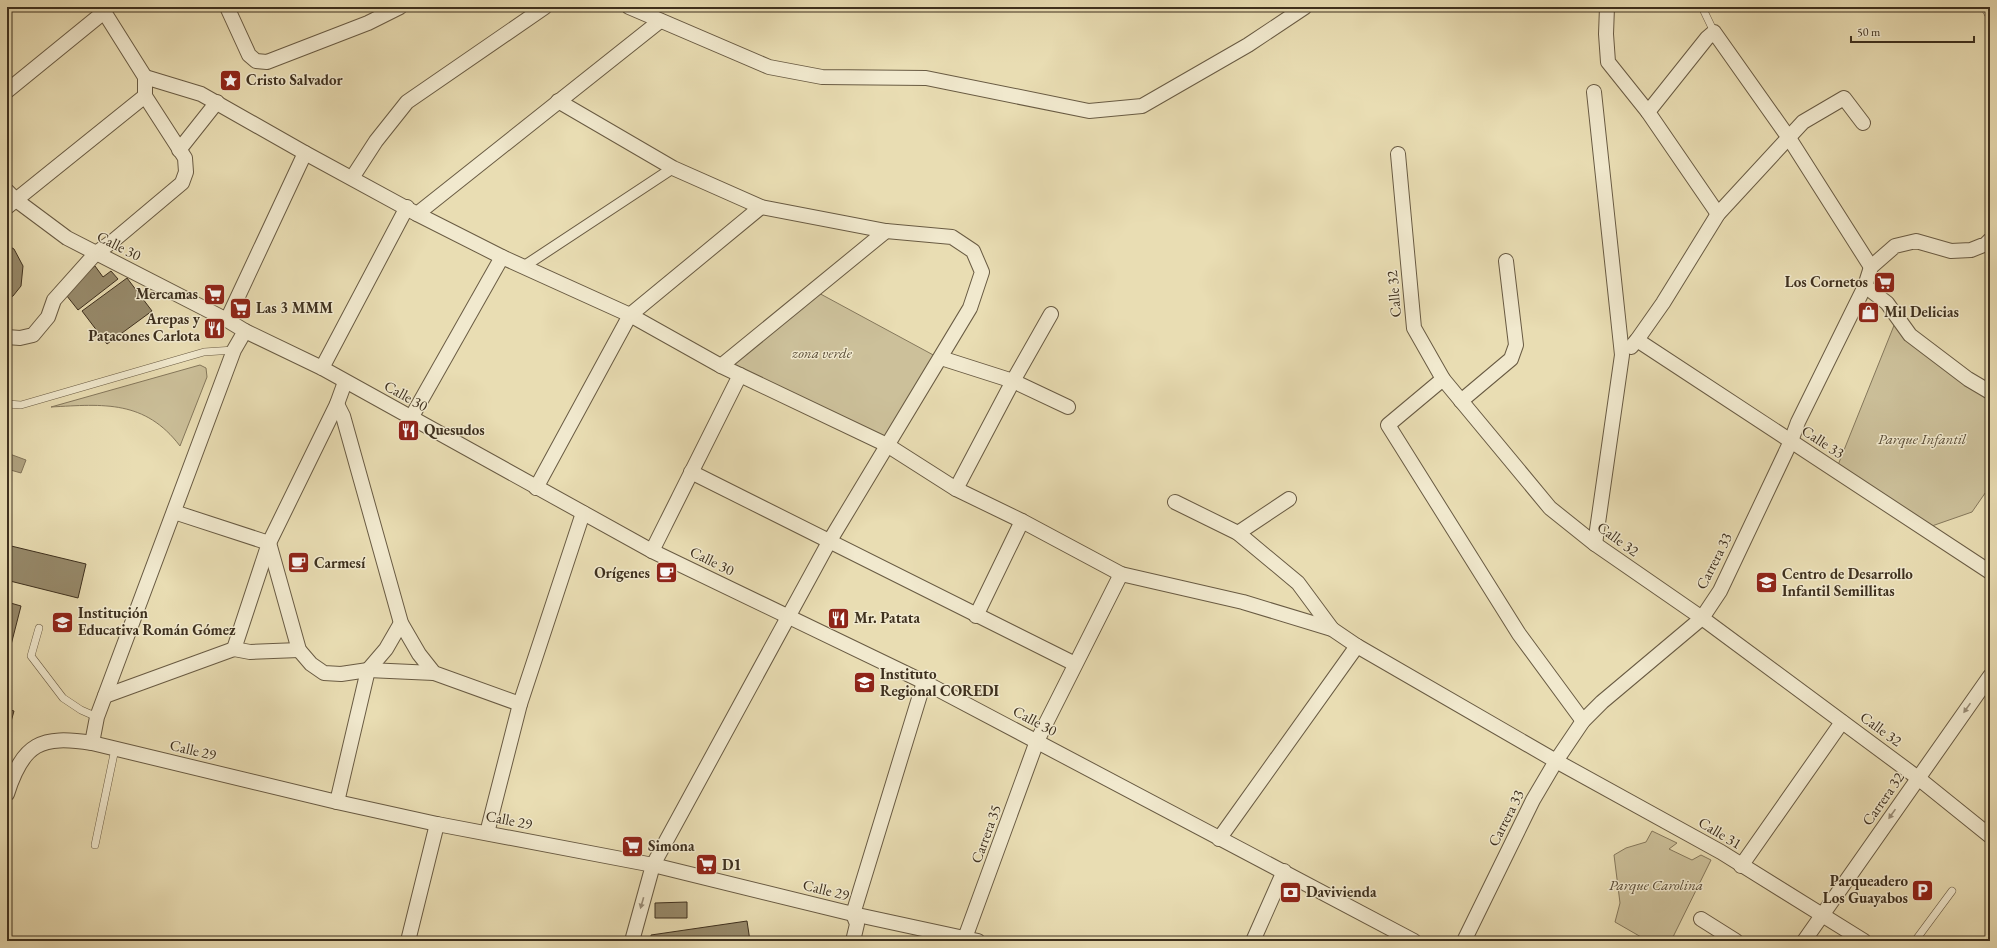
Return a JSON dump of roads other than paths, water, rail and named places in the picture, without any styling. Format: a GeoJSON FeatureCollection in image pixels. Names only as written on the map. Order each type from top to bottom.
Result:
{"type":"FeatureCollection","features":[{"type":"Feature","properties":{"kind":"street"},"geometry":{"type":"LineString","coordinates":[[227,7],[249,55],[256,61],[267,62],[368,23],[400,7]]}},
{"type":"Feature","properties":{"kind":"street"},"geometry":{"type":"LineString","coordinates":[[352,178],[376,140],[407,102],[545,7]]}},
{"type":"Feature","properties":{"kind":"street"},"geometry":{"type":"LineString","coordinates":[[629,7],[644,10],[660,21],[769,67],[822,77],[926,78],[1089,111],[1142,106],[1248,45],[1305,7]]}},
{"type":"Feature","properties":{"kind":"street"},"geometry":{"type":"LineString","coordinates":[[1607,7],[1606,34],[1608,62],[1648,112],[1718,214]]}},
{"type":"Feature","properties":{"kind":"street"},"geometry":{"type":"LineString","coordinates":[[7,91],[103,10],[145,77],[145,96],[185,158],[186,172],[182,183],[113,241],[96,253],[54,300],[48,316],[33,335],[20,338],[7,337]]}},
{"type":"Feature","properties":{"kind":"street"},"geometry":{"type":"LineString","coordinates":[[322,368],[412,211],[558,101],[660,21]]}},
{"type":"Feature","properties":{"kind":"street"},"geometry":{"type":"LineString","coordinates":[[1648,112],[1707,38],[1714,32],[1789,138],[1871,268]]}},
{"type":"Feature","properties":{"kind":"street"},"geometry":{"type":"LineString","coordinates":[[145,77],[189,89],[217,102],[305,153],[412,211],[502,257],[630,315],[721,366],[888,445],[956,489],[1022,521],[1121,574],[1243,602],[1332,629]]}},
{"type":"Feature","properties":{"kind":"street"},"geometry":{"type":"LineString","coordinates":[[1594,92],[1622,355],[1595,544]]}},
{"type":"Feature","properties":{"kind":"street"},"geometry":{"type":"LineString","coordinates":[[10,199],[145,96]]}},
{"type":"Feature","properties":{"kind":"street"},"geometry":{"type":"LineString","coordinates":[[1622,355],[1638,340],[1663,303],[1718,214],[1803,122],[1842,98],[1846,99],[1863,123]]}},
{"type":"Feature","properties":{"kind":"street"},"geometry":{"type":"LineString","coordinates":[[558,101],[673,168],[761,207],[886,231],[952,237],[973,251],[982,272],[970,308],[829,542],[789,618],[653,865],[632,941]]}},
{"type":"Feature","properties":{"kind":"street"},"geometry":{"type":"LineString","coordinates":[[179,150],[217,102]]}},
{"type":"Feature","properties":{"kind":"street"},"geometry":{"type":"LineString","coordinates":[[227,320],[305,153]]}},
{"type":"Feature","properties":{"kind":"street","name":"Calle 32"},"geometry":{"type":"LineString","coordinates":[[1398,154],[1414,328],[1443,379],[1550,508],[1595,544],[1702,618],[1918,778],[1990,836]]}},
{"type":"Feature","properties":{"kind":"street"},"geometry":{"type":"LineString","coordinates":[[523,267],[673,168]]}},
{"type":"Feature","properties":{"kind":"street","name":"Calle 30"},"geometry":{"type":"LineString","coordinates":[[10,199],[67,238],[246,331],[322,368],[652,551],[924,682],[1414,941]]}},
{"type":"Feature","properties":{"kind":"street"},"geometry":{"type":"LineString","coordinates":[[536,488],[630,315],[761,207]]}},
{"type":"Feature","properties":{"kind":"street"},"geometry":{"type":"LineString","coordinates":[[721,366],[886,231]]}},
{"type":"Feature","properties":{"kind":"street","name":"Carrera 33"},"geometry":{"type":"LineString","coordinates":[[1464,941],[1533,800],[1556,761],[1584,721],[1602,702],[1702,618],[1720,591],[1792,441],[1798,422],[1823,368],[1865,286],[1871,268],[1894,246],[1916,241],[1951,251],[1971,250],[1986,244],[1990,240]]}},
{"type":"Feature","properties":{"kind":"street"},"geometry":{"type":"LineString","coordinates":[[411,418],[502,257]]}},
{"type":"Feature","properties":{"kind":"street"},"geometry":{"type":"LineString","coordinates":[[1461,401],[1511,359],[1516,345],[1506,261]]}},
{"type":"Feature","properties":{"kind":"street"},"geometry":{"type":"LineString","coordinates":[[1865,286],[1887,303],[1910,335],[1962,374],[1990,392]]}},
{"type":"Feature","properties":{"kind":"street"},"geometry":{"type":"LineString","coordinates":[[956,489],[1013,380],[1051,314]]}},
{"type":"Feature","properties":{"kind":"street"},"geometry":{"type":"LineString","coordinates":[[92,743],[97,717],[234,350],[246,331]]}},
{"type":"Feature","properties":{"kind":"street","name":"Calle 33"},"geometry":{"type":"LineString","coordinates":[[1638,340],[1990,572]]}},
{"type":"Feature","properties":{"kind":"street"},"geometry":{"type":"LineString","coordinates":[[941,358],[1013,380],[1068,408]]}},
{"type":"Feature","properties":{"kind":"street"},"geometry":{"type":"LineString","coordinates":[[652,551],[740,375]]}},
{"type":"Feature","properties":{"kind":"street"},"geometry":{"type":"LineString","coordinates":[[1443,379],[1388,425],[1519,634],[1584,721]]}},
{"type":"Feature","properties":{"kind":"street"},"geometry":{"type":"LineString","coordinates":[[234,649],[269,543],[336,404],[345,382]]}},
{"type":"Feature","properties":{"kind":"street"},"geometry":{"type":"LineString","coordinates":[[336,404],[343,416],[401,623],[419,654],[434,673]]}},
{"type":"Feature","properties":{"kind":"street"},"geometry":{"type":"LineString","coordinates":[[692,472],[976,616],[1075,664]]}},
{"type":"Feature","properties":{"kind":"street"},"geometry":{"type":"LineString","coordinates":[[1238,533],[1289,499]]}},
{"type":"Feature","properties":{"kind":"street"},"geometry":{"type":"LineString","coordinates":[[1175,502],[1238,533],[1298,584],[1332,629]]}},
{"type":"Feature","properties":{"kind":"street"},"geometry":{"type":"LineString","coordinates":[[174,512],[269,543]]}},
{"type":"Feature","properties":{"kind":"street"},"geometry":{"type":"LineString","coordinates":[[487,833],[520,704],[583,513]]}},
{"type":"Feature","properties":{"kind":"street"},"geometry":{"type":"LineString","coordinates":[[976,616],[1022,521]]}},
{"type":"Feature","properties":{"kind":"street"},"geometry":{"type":"LineString","coordinates":[[269,543],[299,650],[311,664],[324,673],[341,674],[368,670],[434,673],[520,704]]}},
{"type":"Feature","properties":{"kind":"street","name":"Carrera 35"},"geometry":{"type":"LineString","coordinates":[[972,940],[1037,741],[1121,574]]}},
{"type":"Feature","properties":{"kind":"street"},"geometry":{"type":"LineString","coordinates":[[337,802],[368,670],[386,649],[401,623]]}},
{"type":"Feature","properties":{"kind":"street","name":"Calle 31"},"geometry":{"type":"LineString","coordinates":[[1332,629],[1358,646],[1556,761],[1721,852],[1741,866],[1864,941]]}},
{"type":"Feature","properties":{"kind":"street"},"geometry":{"type":"LineString","coordinates":[[1219,839],[1358,646]]}},
{"type":"Feature","properties":{"kind":"street"},"geometry":{"type":"LineString","coordinates":[[105,696],[234,649],[250,652],[299,650]]}},
{"type":"Feature","properties":{"kind":"street","name":"Carrera 32"},"geometry":{"type":"LineString","coordinates":[[1804,941],[1990,676]]}},
{"type":"Feature","properties":{"kind":"street"},"geometry":{"type":"LineString","coordinates":[[854,941],[858,924],[853,914],[924,682]]}},
{"type":"Feature","properties":{"kind":"street"},"geometry":{"type":"LineString","coordinates":[[1741,866],[1842,722]]}},
{"type":"Feature","properties":{"kind":"street","name":"Calle 29"},"geometry":{"type":"LineString","coordinates":[[7,794],[13,774],[23,757],[34,747],[45,742],[58,740],[92,743],[337,802],[437,824],[653,865],[853,914],[972,940]]}},
{"type":"Feature","properties":{"kind":"street"},"geometry":{"type":"LineString","coordinates":[[408,941],[437,824]]}},
{"type":"Feature","properties":{"kind":"street"},"geometry":{"type":"LineString","coordinates":[[1253,941],[1284,871]]}},
{"type":"Feature","properties":{"kind":"street"},"geometry":{"type":"LineString","coordinates":[[1701,919],[1736,941]]}},
{"type":"Feature","properties":{"kind":"lane"},"geometry":{"type":"LineString","coordinates":[[1702,7],[1714,32]]}},
{"type":"Feature","properties":{"kind":"lane"},"geometry":{"type":"LineString","coordinates":[[1984,7],[1990,17]]}},
{"type":"Feature","properties":{"kind":"lane"},"geometry":{"type":"LineString","coordinates":[[7,404],[21,405],[204,352],[234,350]]}},
{"type":"Feature","properties":{"kind":"lane"},"geometry":{"type":"LineString","coordinates":[[39,628],[32,656],[63,698],[81,710],[97,717]]}},
{"type":"Feature","properties":{"kind":"lane"},"geometry":{"type":"LineString","coordinates":[[95,845],[115,749]]}},
{"type":"Feature","properties":{"kind":"lane"},"geometry":{"type":"LineString","coordinates":[[1915,941],[1952,891]]}},
{"type":"Feature","properties":{"kind":"place","name":"Cristo Salvador"},"geometry":{"type":"Point","coordinates":[231,80]}},
{"type":"Feature","properties":{"kind":"place","name":"Los Cornetos"},"geometry":{"type":"Point","coordinates":[1884,282]}},
{"type":"Feature","properties":{"kind":"place","name":"Mercamas"},"geometry":{"type":"Point","coordinates":[214,294]}},
{"type":"Feature","properties":{"kind":"place","name":"Las 3 MMM"},"geometry":{"type":"Point","coordinates":[241,308]}},
{"type":"Feature","properties":{"kind":"place","name":"Mil Delicias"},"geometry":{"type":"Point","coordinates":[1868,312]}},
{"type":"Feature","properties":{"kind":"place","name":"Arepas y Patacones Carlota"},"geometry":{"type":"Point","coordinates":[215,328]}},
{"type":"Feature","properties":{"kind":"place","name":"Quesudos"},"geometry":{"type":"Point","coordinates":[409,430]}},
{"type":"Feature","properties":{"kind":"place","name":"Carmesí"},"geometry":{"type":"Point","coordinates":[299,563]}},
{"type":"Feature","properties":{"kind":"place","name":"Orígenes"},"geometry":{"type":"Point","coordinates":[666,573]}},
{"type":"Feature","properties":{"kind":"place","name":"Centro de Desarrollo Infantil Semillitas"},"geometry":{"type":"Point","coordinates":[1766,583]}},
{"type":"Feature","properties":{"kind":"place","name":"Mr. Patata"},"geometry":{"type":"Point","coordinates":[838,618]}},
{"type":"Feature","properties":{"kind":"place","name":"Institución Educativa Román Gómez"},"geometry":{"type":"Point","coordinates":[62,622]}},
{"type":"Feature","properties":{"kind":"place","name":"Instituto Regional COREDI"},"geometry":{"type":"Point","coordinates":[865,683]}},
{"type":"Feature","properties":{"kind":"place","name":"Simona"},"geometry":{"type":"Point","coordinates":[632,846]}},
{"type":"Feature","properties":{"kind":"place","name":"D1"},"geometry":{"type":"Point","coordinates":[707,865]}},
{"type":"Feature","properties":{"kind":"place","name":"Parqueadero Los Guayabos"},"geometry":{"type":"Point","coordinates":[1923,890]}},
{"type":"Feature","properties":{"kind":"place","name":"Davivienda"},"geometry":{"type":"Point","coordinates":[1291,892]}},
{"type":"Feature","properties":{"kind":"park label","name":"zona verde"},"geometry":{"type":"Point","coordinates":[822,353]}},
{"type":"Feature","properties":{"kind":"park label","name":"Parque Infantil"},"geometry":{"type":"Point","coordinates":[1922,439]}},
{"type":"Feature","properties":{"kind":"park label","name":"Parque Carolina"},"geometry":{"type":"Point","coordinates":[1656,885]}}]}
